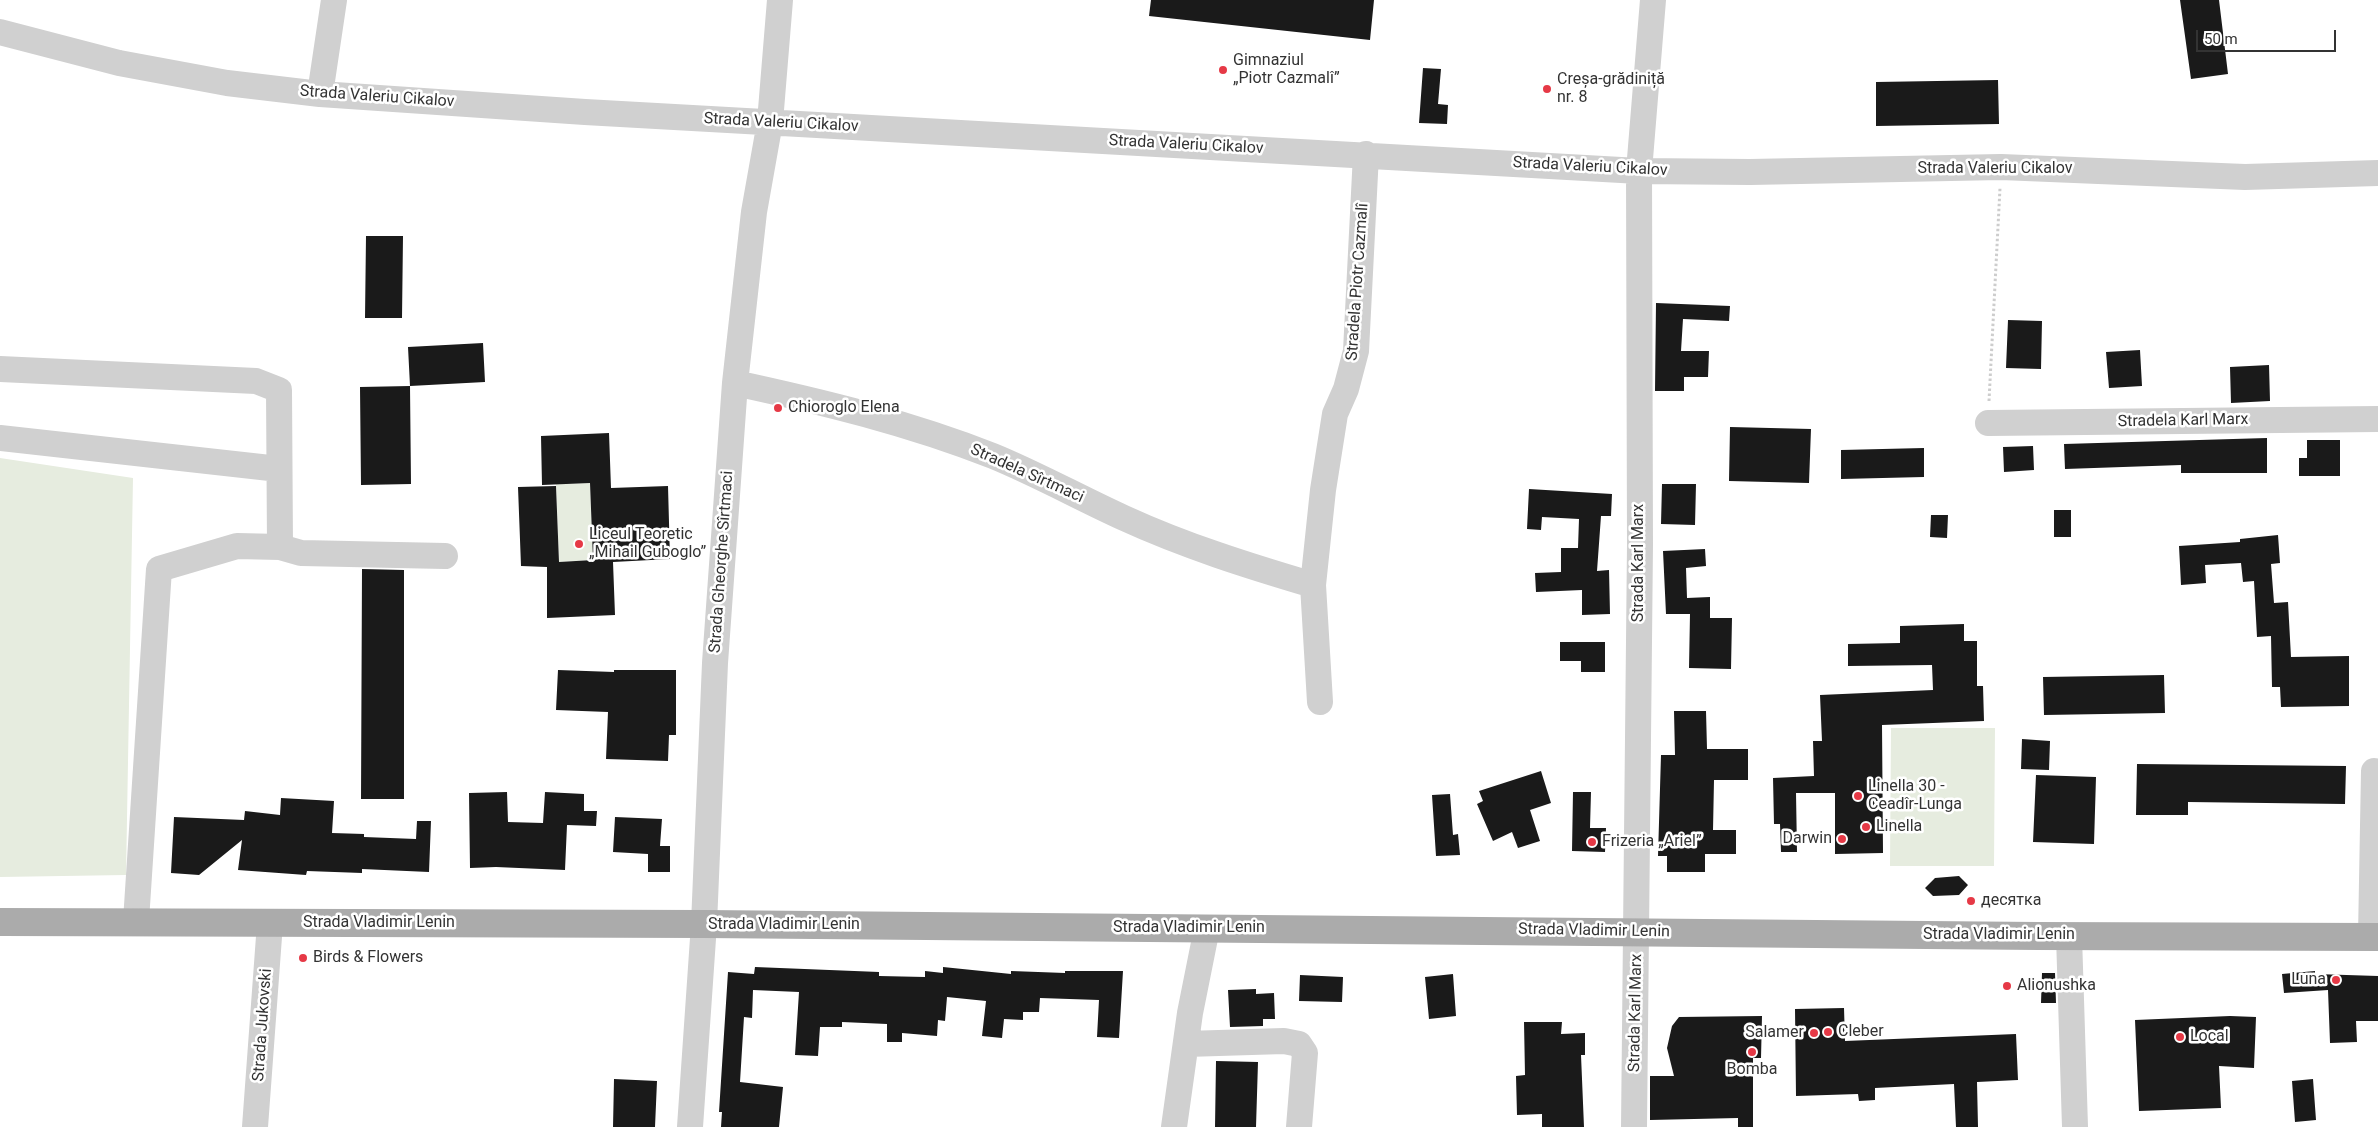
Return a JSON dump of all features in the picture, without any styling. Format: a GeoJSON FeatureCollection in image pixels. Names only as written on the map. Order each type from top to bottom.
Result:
{"type":"FeatureCollection","features":[{"type":"Feature","properties":{"kind":"main road","name":"Strada Vladimir Lenin"},"geometry":{"type":"LineString","coordinates":[[0,922],[704,924],[2375,937]]}},
{"type":"Feature","properties":{"kind":"street"},"geometry":{"type":"LineString","coordinates":[[320,94],[334,0]]}},
{"type":"Feature","properties":{"kind":"street","name":"Strada Gheorghe Sîrtmaci"},"geometry":{"type":"LineString","coordinates":[[690,1127],[704,924],[715,663],[734,383],[754,212],[770,122],[780,0]]}},
{"type":"Feature","properties":{"kind":"street","name":"Strada Karl Marx"},"geometry":{"type":"LineString","coordinates":[[1634,1127],[1640,544],[1639,170],[1653,0]]}},
{"type":"Feature","properties":{"kind":"street","name":"Strada Valeriu Cikalov"},"geometry":{"type":"LineString","coordinates":[[0,32],[119,63],[227,83],[320,94],[770,122],[1639,170],[1750,172],[2001,167],[2245,177],[2378,173]]}},
{"type":"Feature","properties":{"kind":"street","name":"Stradela Piotr Cazmalî"},"geometry":{"type":"LineString","coordinates":[[1320,702],[1313,585],[1323,490],[1335,414],[1346,389],[1356,351],[1366,154]]}},
{"type":"Feature","properties":{"kind":"street"},"geometry":{"type":"LineString","coordinates":[[0,369],[256,381],[279,390],[280,547]]}},
{"type":"Feature","properties":{"kind":"street","name":"Stradela Sîrtmaci"},"geometry":{"type":"LineString","coordinates":[[734,383],[835,405],[946,438],[996,457],[1126,519],[1247,566],[1313,585]]}},
{"type":"Feature","properties":{"kind":"street","name":"Stradela Karl Marx"},"geometry":{"type":"LineString","coordinates":[[1988,423],[2378,419]]}},
{"type":"Feature","properties":{"kind":"street"},"geometry":{"type":"LineString","coordinates":[[0,438],[279,469]]}},
{"type":"Feature","properties":{"kind":"street"},"geometry":{"type":"LineString","coordinates":[[136,921],[159,569],[237,546],[280,547],[300,553],[444,556]]}},
{"type":"Feature","properties":{"kind":"street"},"geometry":{"type":"LineString","coordinates":[[2374,771],[2375,937]]}},
{"type":"Feature","properties":{"kind":"street","name":"Strada Jukovski"},"geometry":{"type":"LineString","coordinates":[[255,1127],[270,923]]}},
{"type":"Feature","properties":{"kind":"street"},"geometry":{"type":"LineString","coordinates":[[1174,1127],[1186,1044],[1207,928]]}},
{"type":"Feature","properties":{"kind":"street"},"geometry":{"type":"LineString","coordinates":[[2069,936],[2075,1127]]}},
{"type":"Feature","properties":{"kind":"street"},"geometry":{"type":"LineString","coordinates":[[1186,1044],[1284,1041],[1299,1044],[1305,1053],[1299,1127]]}},
{"type":"Feature","properties":{"kind":"path"},"geometry":{"type":"LineString","coordinates":[[1988,423],[2001,167]]}},
{"type":"Feature","properties":{"kind":"shaded area"},"geometry":{"type":"Polygon","coordinates":[[[0,458],[133,478],[126,875],[0,877],[0,458]]]}},
{"type":"Feature","properties":{"kind":"shaded area"},"geometry":{"type":"Polygon","coordinates":[[[590,483],[593,560],[559,562],[556,484],[590,483]]]}},
{"type":"Feature","properties":{"kind":"shaded area"},"geometry":{"type":"Polygon","coordinates":[[[1891,728],[1995,728],[1994,866],[1890,866],[1891,728]]]}},
{"type":"Feature","properties":{"kind":"building"},"geometry":{"type":"Polygon","coordinates":[[[1151,0],[1374,0],[1370,40],[1149,16],[1151,0]]]}},
{"type":"Feature","properties":{"kind":"building"},"geometry":{"type":"Polygon","coordinates":[[[2180,0],[2219,0],[2228,74],[2191,79],[2180,0]]]}},
{"type":"Feature","properties":{"kind":"building"},"geometry":{"type":"Polygon","coordinates":[[[1423,68],[1441,69],[1438,104],[1448,105],[1447,124],[1419,123],[1423,68]]]}},
{"type":"Feature","properties":{"kind":"building"},"geometry":{"type":"Polygon","coordinates":[[[1998,80],[1999,124],[1876,126],[1876,82],[1998,80]]]}},
{"type":"Feature","properties":{"kind":"building"},"geometry":{"type":"Polygon","coordinates":[[[366,236],[403,236],[402,318],[365,318],[366,236]]]}},
{"type":"Feature","properties":{"kind":"building"},"geometry":{"type":"Polygon","coordinates":[[[1656,303],[1730,306],[1729,321],[1683,319],[1681,351],[1709,351],[1708,377],[1684,377],[1684,391],[1655,391],[1656,303]]]}},
{"type":"Feature","properties":{"kind":"building"},"geometry":{"type":"Polygon","coordinates":[[[2008,320],[2042,321],[2041,369],[2006,368],[2008,320]]]}},
{"type":"Feature","properties":{"kind":"building"},"geometry":{"type":"Polygon","coordinates":[[[483,343],[485,382],[410,386],[408,347],[483,343]]]}},
{"type":"Feature","properties":{"kind":"building"},"geometry":{"type":"Polygon","coordinates":[[[2140,350],[2142,386],[2109,388],[2106,352],[2140,350]]]}},
{"type":"Feature","properties":{"kind":"building"},"geometry":{"type":"Polygon","coordinates":[[[2269,365],[2270,401],[2231,403],[2230,367],[2269,365]]]}},
{"type":"Feature","properties":{"kind":"building"},"geometry":{"type":"Polygon","coordinates":[[[410,386],[411,484],[361,485],[360,387],[410,386]]]}},
{"type":"Feature","properties":{"kind":"building"},"geometry":{"type":"Polygon","coordinates":[[[1730,427],[1811,429],[1809,483],[1729,481],[1730,427]]]}},
{"type":"Feature","properties":{"kind":"building"},"geometry":{"type":"Polygon","coordinates":[[[609,433],[611,488],[668,486],[670,559],[613,562],[615,615],[547,618],[547,567],[521,566],[518,487],[556,486],[559,562],[593,560],[590,483],[542,485],[541,436],[609,433]]]}},
{"type":"Feature","properties":{"kind":"building"},"geometry":{"type":"Polygon","coordinates":[[[2267,438],[2267,473],[2181,473],[2181,465],[2065,469],[2064,444],[2267,438]]]}},
{"type":"Feature","properties":{"kind":"building"},"geometry":{"type":"Polygon","coordinates":[[[2307,440],[2340,440],[2340,476],[2299,476],[2299,458],[2307,458],[2307,440]]]}},
{"type":"Feature","properties":{"kind":"building"},"geometry":{"type":"Polygon","coordinates":[[[2033,446],[2034,470],[2004,472],[2003,447],[2033,446]]]}},
{"type":"Feature","properties":{"kind":"building"},"geometry":{"type":"Polygon","coordinates":[[[1924,448],[1924,477],[1841,479],[1841,450],[1924,448]]]}},
{"type":"Feature","properties":{"kind":"building"},"geometry":{"type":"Polygon","coordinates":[[[1662,484],[1696,484],[1695,525],[1661,524],[1662,484]]]}},
{"type":"Feature","properties":{"kind":"building"},"geometry":{"type":"Polygon","coordinates":[[[1529,489],[1612,494],[1611,516],[1601,516],[1597,571],[1609,570],[1610,614],[1582,615],[1582,590],[1536,592],[1535,573],[1561,572],[1561,548],[1578,548],[1579,519],[1542,517],[1541,530],[1527,529],[1529,489]]]}},
{"type":"Feature","properties":{"kind":"building"},"geometry":{"type":"Polygon","coordinates":[[[2054,510],[2071,510],[2071,537],[2054,537],[2054,510]]]}},
{"type":"Feature","properties":{"kind":"building"},"geometry":{"type":"Polygon","coordinates":[[[1931,515],[1948,515],[1947,538],[1930,537],[1931,515]]]}},
{"type":"Feature","properties":{"kind":"building"},"geometry":{"type":"Polygon","coordinates":[[[2278,535],[2280,563],[2271,564],[2274,603],[2288,602],[2291,657],[2349,656],[2349,706],[2281,707],[2280,687],[2272,687],[2271,636],[2257,637],[2254,581],[2243,582],[2241,563],[2205,565],[2206,583],[2181,585],[2179,546],[2240,542],[2240,539],[2278,535]]]}},
{"type":"Feature","properties":{"kind":"building"},"geometry":{"type":"Polygon","coordinates":[[[1705,549],[1706,566],[1686,568],[1687,598],[1710,597],[1710,618],[1732,618],[1731,669],[1689,668],[1690,614],[1666,614],[1663,551],[1705,549]]]}},
{"type":"Feature","properties":{"kind":"building"},"geometry":{"type":"Polygon","coordinates":[[[362,569],[404,570],[404,799],[361,799],[362,569]]]}},
{"type":"Feature","properties":{"kind":"building"},"geometry":{"type":"Polygon","coordinates":[[[1964,624],[1964,641],[1977,641],[1977,686],[1983,686],[1984,721],[1882,725],[1883,853],[1835,854],[1835,793],[1796,793],[1797,852],[1781,852],[1780,824],[1774,824],[1773,778],[1814,776],[1813,741],[1822,741],[1820,695],[1933,690],[1932,665],[1848,666],[1848,644],[1900,643],[1900,626],[1964,624]]]}},
{"type":"Feature","properties":{"kind":"building"},"geometry":{"type":"Polygon","coordinates":[[[1560,642],[1605,642],[1605,672],[1581,672],[1581,661],[1560,661],[1560,642]]]}},
{"type":"Feature","properties":{"kind":"building"},"geometry":{"type":"Polygon","coordinates":[[[558,670],[614,672],[614,670],[676,670],[676,735],[669,735],[668,761],[606,759],[608,712],[556,710],[558,670]]]}},
{"type":"Feature","properties":{"kind":"building"},"geometry":{"type":"Polygon","coordinates":[[[2164,675],[2165,713],[2044,715],[2043,677],[2164,675]]]}},
{"type":"Feature","properties":{"kind":"building"},"geometry":{"type":"Polygon","coordinates":[[[1674,711],[1706,711],[1707,749],[1748,749],[1748,780],[1714,780],[1713,830],[1736,830],[1736,854],[1705,854],[1705,872],[1667,872],[1667,856],[1658,856],[1661,755],[1675,755],[1674,711]]]}},
{"type":"Feature","properties":{"kind":"building"},"geometry":{"type":"Polygon","coordinates":[[[2022,739],[2050,741],[2049,770],[2021,769],[2022,739]]]}},
{"type":"Feature","properties":{"kind":"building"},"geometry":{"type":"Polygon","coordinates":[[[2137,764],[2346,766],[2345,804],[2188,802],[2188,815],[2136,815],[2137,764]]]}},
{"type":"Feature","properties":{"kind":"building"},"geometry":{"type":"Polygon","coordinates":[[[1541,771],[1551,803],[1530,810],[1540,841],[1518,848],[1512,832],[1493,841],[1477,804],[1483,801],[1479,791],[1541,771]]]}},
{"type":"Feature","properties":{"kind":"building"},"geometry":{"type":"Polygon","coordinates":[[[2036,775],[2096,777],[2094,844],[2033,842],[2036,775]]]}},
{"type":"Feature","properties":{"kind":"building"},"geometry":{"type":"Polygon","coordinates":[[[507,792],[508,822],[543,823],[545,792],[584,794],[584,811],[597,811],[596,826],[567,825],[565,870],[496,867],[470,868],[469,793],[507,792]]]}},
{"type":"Feature","properties":{"kind":"building"},"geometry":{"type":"Polygon","coordinates":[[[1573,792],[1591,792],[1590,828],[1606,828],[1605,852],[1572,851],[1573,792]]]}},
{"type":"Feature","properties":{"kind":"building"},"geometry":{"type":"Polygon","coordinates":[[[1450,794],[1453,835],[1458,834],[1460,855],[1436,856],[1432,795],[1450,794]]]}},
{"type":"Feature","properties":{"kind":"building"},"geometry":{"type":"Polygon","coordinates":[[[281,798],[334,801],[332,833],[364,834],[364,837],[416,839],[417,821],[431,821],[429,872],[362,869],[362,873],[307,871],[306,875],[238,870],[242,840],[199,875],[171,873],[174,817],[244,820],[245,811],[280,815],[281,798]]]}},
{"type":"Feature","properties":{"kind":"building"},"geometry":{"type":"Polygon","coordinates":[[[615,817],[662,819],[660,846],[670,846],[670,872],[648,872],[648,854],[613,852],[615,817]]]}},
{"type":"Feature","properties":{"kind":"building"},"geometry":{"type":"Polygon","coordinates":[[[1959,876],[1968,885],[1959,895],[1933,896],[1925,888],[1935,878],[1959,876]]]}},
{"type":"Feature","properties":{"kind":"building"},"geometry":{"type":"Polygon","coordinates":[[[755,967],[879,972],[879,976],[925,977],[925,971],[943,973],[943,967],[1011,974],[1011,971],[1065,973],[1065,971],[1123,971],[1119,1038],[1097,1037],[1099,1000],[1040,998],[1039,1012],[1023,1012],[1023,1020],[1004,1019],[1002,1038],[982,1036],[986,1001],[947,997],[945,1021],[938,1020],[937,1036],[902,1033],[902,1042],[887,1042],[887,1024],[842,1022],[842,1027],[820,1027],[818,1056],[795,1055],[799,992],[753,990],[752,1018],[744,1017],[740,1082],[783,1087],[779,1127],[721,1127],[722,1112],[719,1112],[728,972],[754,974],[755,967]]]}},
{"type":"Feature","properties":{"kind":"building"},"geometry":{"type":"Polygon","coordinates":[[[2315,971],[2315,974],[2378,976],[2378,1021],[2356,1021],[2357,1042],[2330,1043],[2328,990],[2284,993],[2282,974],[2315,971]]]}},
{"type":"Feature","properties":{"kind":"building"},"geometry":{"type":"Polygon","coordinates":[[[2042,973],[2055,973],[2056,1003],[2041,1003],[2042,973]]]}},
{"type":"Feature","properties":{"kind":"building"},"geometry":{"type":"Polygon","coordinates":[[[1453,974],[1456,1016],[1429,1019],[1425,977],[1453,974]]]}},
{"type":"Feature","properties":{"kind":"building"},"geometry":{"type":"Polygon","coordinates":[[[1300,975],[1343,977],[1342,1002],[1299,1001],[1300,975]]]}},
{"type":"Feature","properties":{"kind":"building"},"geometry":{"type":"Polygon","coordinates":[[[1256,989],[1256,994],[1274,993],[1275,1019],[1263,1019],[1263,1026],[1230,1027],[1228,990],[1256,989]]]}},
{"type":"Feature","properties":{"kind":"building"},"geometry":{"type":"Polygon","coordinates":[[[1844,1008],[1845,1041],[2016,1034],[2018,1080],[1977,1082],[1978,1127],[1956,1127],[1954,1084],[1875,1088],[1875,1100],[1859,1101],[1858,1094],[1796,1096],[1795,1009],[1844,1008]]]}},
{"type":"Feature","properties":{"kind":"building"},"geometry":{"type":"Polygon","coordinates":[[[1762,1016],[1761,1058],[1753,1058],[1753,1127],[1738,1127],[1738,1118],[1650,1120],[1650,1076],[1674,1076],[1667,1048],[1672,1026],[1679,1017],[1762,1016]]]}},
{"type":"Feature","properties":{"kind":"building"},"geometry":{"type":"Polygon","coordinates":[[[2230,1016],[2256,1017],[2254,1068],[2219,1066],[2221,1108],[2139,1111],[2135,1020],[2230,1016]]]}},
{"type":"Feature","properties":{"kind":"building"},"geometry":{"type":"Polygon","coordinates":[[[1524,1022],[1562,1022],[1561,1034],[1585,1033],[1585,1055],[1581,1055],[1584,1127],[1542,1127],[1542,1114],[1517,1115],[1516,1076],[1525,1075],[1524,1022]]]}},
{"type":"Feature","properties":{"kind":"building"},"geometry":{"type":"Polygon","coordinates":[[[1216,1061],[1258,1062],[1256,1127],[1215,1127],[1216,1061]]]}},
{"type":"Feature","properties":{"kind":"building"},"geometry":{"type":"Polygon","coordinates":[[[614,1079],[657,1081],[655,1127],[613,1127],[614,1079]]]}},
{"type":"Feature","properties":{"kind":"building"},"geometry":{"type":"Polygon","coordinates":[[[2313,1079],[2316,1120],[2295,1122],[2292,1081],[2313,1079]]]}},
{"type":"Feature","properties":{"kind":"place","name":"Gimnaziul „Piotr Cazmalî”"},"geometry":{"type":"Point","coordinates":[1223,70]}},
{"type":"Feature","properties":{"kind":"place","name":"Creșa-grădiniță nr. 8"},"geometry":{"type":"Point","coordinates":[1547,89]}},
{"type":"Feature","properties":{"kind":"place","name":"Chioroglo Elena"},"geometry":{"type":"Point","coordinates":[778,408]}},
{"type":"Feature","properties":{"kind":"place","name":"Liceul Teoretic „Mihail Guboglo”"},"geometry":{"type":"Point","coordinates":[579,544]}},
{"type":"Feature","properties":{"kind":"place","name":"Linella 30 - Ceadîr-Lunga"},"geometry":{"type":"Point","coordinates":[1858,796]}},
{"type":"Feature","properties":{"kind":"place","name":"Linella"},"geometry":{"type":"Point","coordinates":[1866,827]}},
{"type":"Feature","properties":{"kind":"place","name":"Darwin"},"geometry":{"type":"Point","coordinates":[1842,839]}},
{"type":"Feature","properties":{"kind":"place","name":"Frizeria „Ariel”"},"geometry":{"type":"Point","coordinates":[1592,842]}},
{"type":"Feature","properties":{"kind":"place","name":"десятка"},"geometry":{"type":"Point","coordinates":[1971,901]}},
{"type":"Feature","properties":{"kind":"place","name":"Birds & Flowers"},"geometry":{"type":"Point","coordinates":[303,958]}},
{"type":"Feature","properties":{"kind":"place","name":"Luna"},"geometry":{"type":"Point","coordinates":[2336,980]}},
{"type":"Feature","properties":{"kind":"place","name":"Alionushka"},"geometry":{"type":"Point","coordinates":[2007,986]}},
{"type":"Feature","properties":{"kind":"place","name":"Cleber"},"geometry":{"type":"Point","coordinates":[1828,1032]}},
{"type":"Feature","properties":{"kind":"place","name":"Salamer"},"geometry":{"type":"Point","coordinates":[1814,1033]}},
{"type":"Feature","properties":{"kind":"place","name":"Local"},"geometry":{"type":"Point","coordinates":[2180,1037]}},
{"type":"Feature","properties":{"kind":"place","name":"Bomba"},"geometry":{"type":"Point","coordinates":[1752,1052]}}]}
